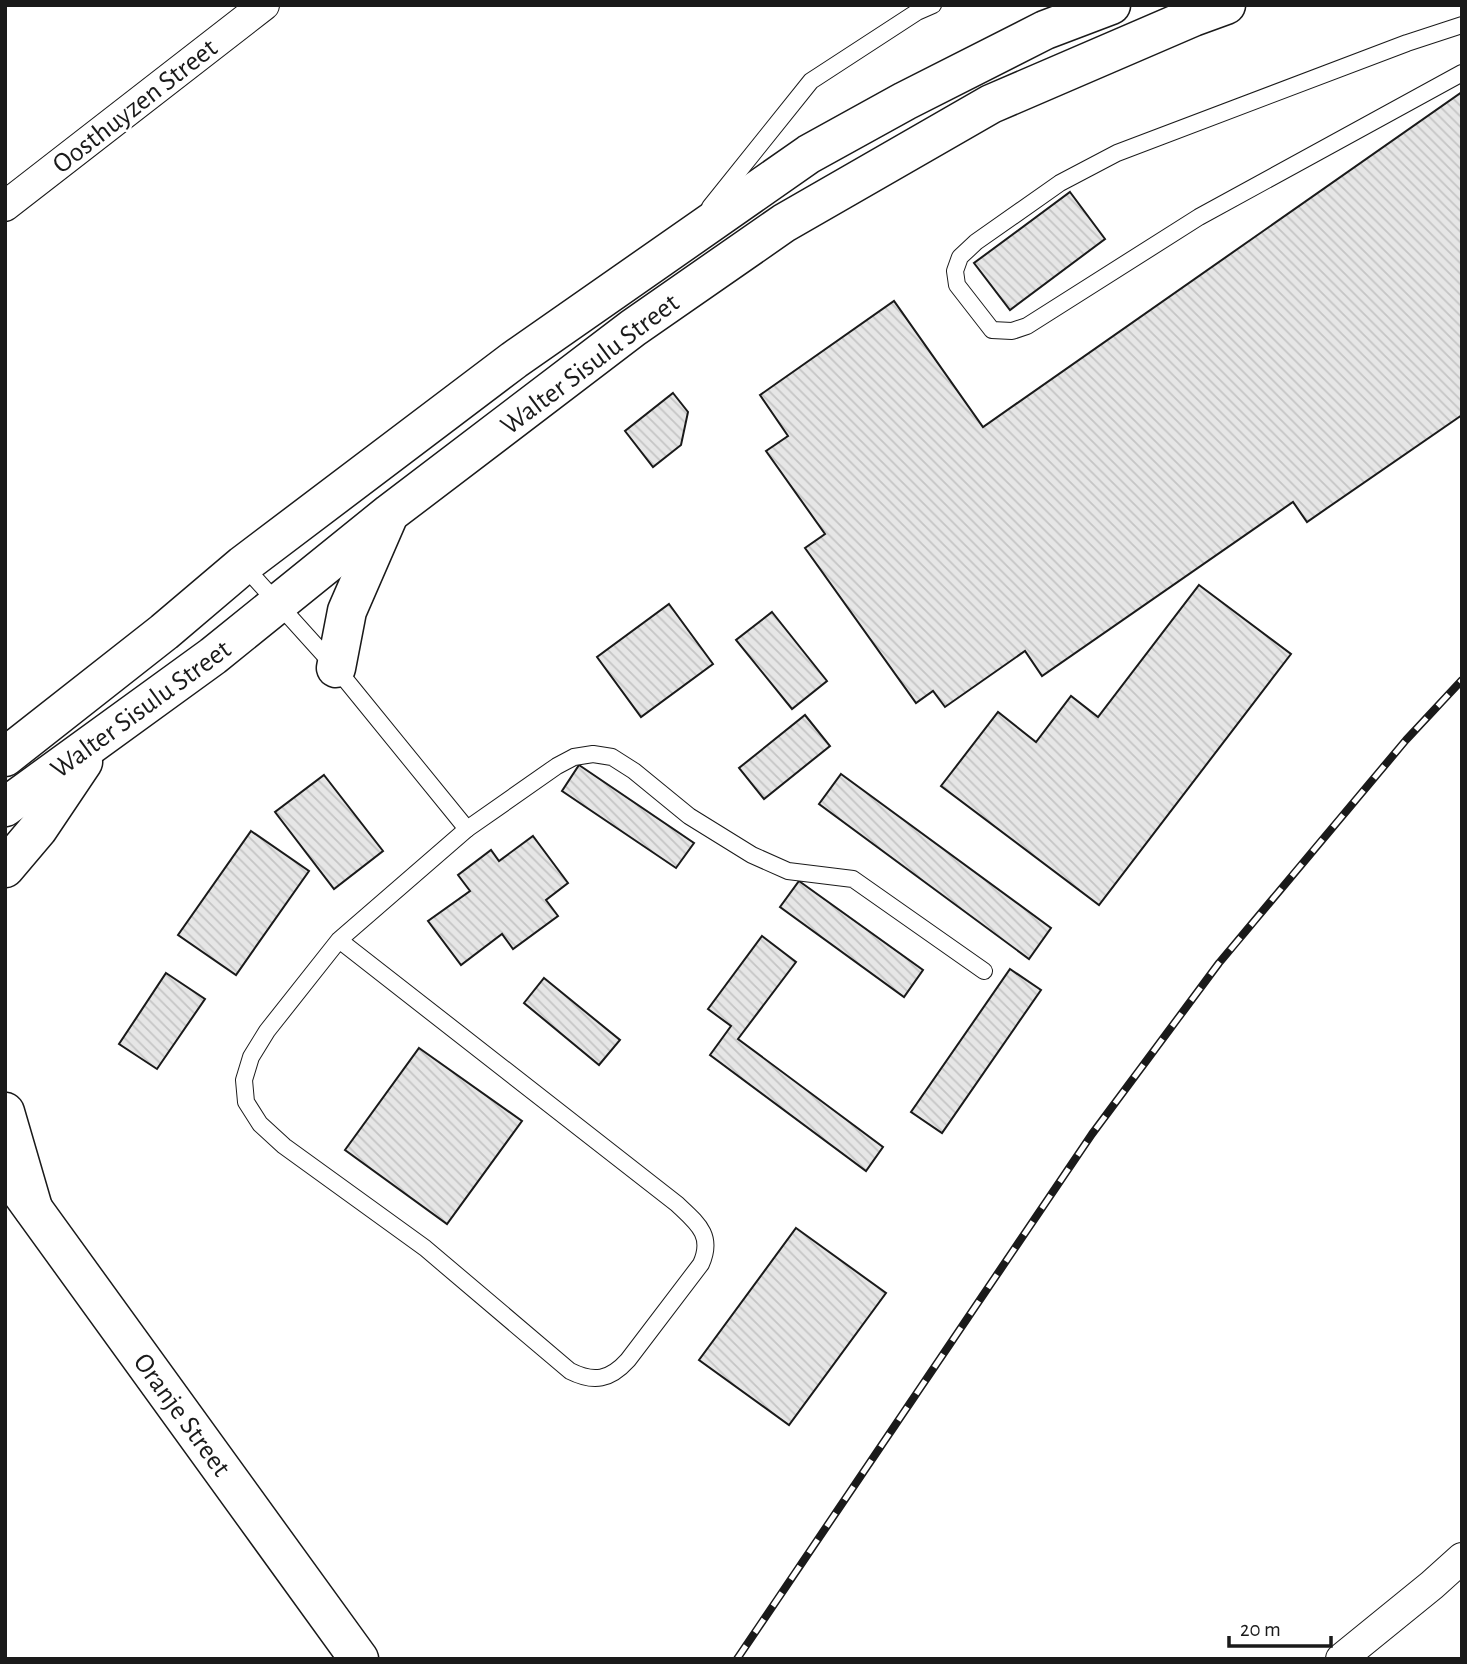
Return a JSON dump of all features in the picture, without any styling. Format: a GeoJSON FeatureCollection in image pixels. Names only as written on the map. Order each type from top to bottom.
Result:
{"type":"FeatureCollection","features":[{"type":"Feature","properties":{"kind":"main road","name":"Walter Sisulu Street"},"geometry":{"type":"LineString","coordinates":[[5,757],[164,632],[243,565],[514,360],[808,154],[1045,30],[1111,5]]}},
{"type":"Feature","properties":{"kind":"main road","name":"Walter Sisulu Street"},"geometry":{"type":"LineString","coordinates":[[5,807],[213,656],[390,513],[633,328],[784,223],[991,104],[1226,5]]}},
{"type":"Feature","properties":{"kind":"main road"},"geometry":{"type":"LineString","coordinates":[[336,668],[347,611],[390,513]]}},
{"type":"Feature","properties":{"kind":"main road"},"geometry":{"type":"LineString","coordinates":[[5,868],[53,807],[98,739]]}},
{"type":"Feature","properties":{"kind":"main road"},"geometry":{"type":"LineString","coordinates":[[5,1112],[33,1208]]}},
{"type":"Feature","properties":{"kind":"main road","name":"Oranje Street"},"geometry":{"type":"LineString","coordinates":[[6,1171],[359,1659]]}},
{"type":"Feature","properties":{"kind":"street","name":"Oosthuyzen Street"},"geometry":{"type":"LineString","coordinates":[[5,206],[264,5]]}},
{"type":"Feature","properties":{"kind":"street"},"geometry":{"type":"LineString","coordinates":[[1341,1659],[1432,1586],[1462,1558]]}},
{"type":"Feature","properties":{"kind":"street"},"geometry":{"type":"LineString","coordinates":[[1432,1586],[1462,1592]]}},
{"type":"Feature","properties":{"kind":"lane"},"geometry":{"type":"LineString","coordinates":[[687,238],[811,81],[917,12],[933,5]]}},
{"type":"Feature","properties":{"kind":"lane"},"geometry":{"type":"LineString","coordinates":[[1462,25],[1407,43],[1117,153],[1060,183],[976,242],[960,257],[955,271],[957,285],[992,330],[1012,331],[1027,326],[1199,217],[1462,73]]}},
{"type":"Feature","properties":{"kind":"lane"},"geometry":{"type":"LineString","coordinates":[[243,565],[336,668],[467,829]]}},
{"type":"Feature","properties":{"kind":"lane"},"geometry":{"type":"LineString","coordinates":[[339,940],[677,1205],[702,1230],[707,1251],[701,1264],[618,1371],[595,1378],[584,1378],[570,1371],[425,1248],[284,1146],[260,1124],[246,1102],[244,1080],[251,1057],[273,1023],[339,940],[467,829],[557,765],[574,757],[593,754],[612,757],[634,771],[689,816],[752,855],[788,871],[853,879],[984,971]]}},
{"type":"Feature","properties":{"kind":"building"},"geometry":{"type":"Polygon","coordinates":[[[1462,92],[1462,415],[1307,522],[1293,502],[1042,676],[1025,651],[945,707],[933,691],[916,703],[805,548],[825,534],[766,451],[788,436],[760,395],[894,301],[983,427],[1462,92]]]}},
{"type":"Feature","properties":{"kind":"building"},"geometry":{"type":"Polygon","coordinates":[[[1070,192],[1105,239],[1010,310],[974,263],[1070,192]]]}},
{"type":"Feature","properties":{"kind":"building"},"geometry":{"type":"Polygon","coordinates":[[[673,393],[688,412],[681,445],[653,467],[625,431],[673,393]]]}},
{"type":"Feature","properties":{"kind":"building"},"geometry":{"type":"Polygon","coordinates":[[[1199,585],[1291,654],[1099,905],[941,786],[998,712],[1036,742],[1071,696],[1098,717],[1199,585]]]}},
{"type":"Feature","properties":{"kind":"building"},"geometry":{"type":"Polygon","coordinates":[[[669,604],[713,664],[641,717],[597,657],[669,604]]]}},
{"type":"Feature","properties":{"kind":"building"},"geometry":{"type":"Polygon","coordinates":[[[772,612],[827,681],[792,709],[736,640],[772,612]]]}},
{"type":"Feature","properties":{"kind":"building"},"geometry":{"type":"Polygon","coordinates":[[[805,715],[830,746],[764,799],[739,768],[805,715]]]}},
{"type":"Feature","properties":{"kind":"building"},"geometry":{"type":"Polygon","coordinates":[[[579,765],[694,843],[676,868],[562,791],[579,765]]]}},
{"type":"Feature","properties":{"kind":"building"},"geometry":{"type":"Polygon","coordinates":[[[841,774],[1051,928],[1029,959],[819,804],[841,774]]]}},
{"type":"Feature","properties":{"kind":"building"},"geometry":{"type":"Polygon","coordinates":[[[324,775],[383,851],[334,889],[275,812],[324,775]]]}},
{"type":"Feature","properties":{"kind":"building"},"geometry":{"type":"Polygon","coordinates":[[[251,831],[309,871],[236,975],[178,935],[251,831]]]}},
{"type":"Feature","properties":{"kind":"building"},"geometry":{"type":"Polygon","coordinates":[[[533,836],[568,883],[546,900],[558,916],[513,949],[502,934],[461,965],[428,921],[470,891],[458,875],[491,850],[499,861],[533,836]]]}},
{"type":"Feature","properties":{"kind":"building"},"geometry":{"type":"Polygon","coordinates":[[[799,881],[923,970],[904,997],[780,907],[799,881]]]}},
{"type":"Feature","properties":{"kind":"building"},"geometry":{"type":"Polygon","coordinates":[[[762,936],[796,962],[738,1039],[883,1147],[866,1171],[710,1055],[731,1026],[708,1009],[762,936]]]}},
{"type":"Feature","properties":{"kind":"building"},"geometry":{"type":"Polygon","coordinates":[[[1010,969],[1041,990],[942,1133],[911,1112],[1010,969]]]}},
{"type":"Feature","properties":{"kind":"building"},"geometry":{"type":"Polygon","coordinates":[[[166,973],[205,999],[157,1069],[119,1044],[166,973]]]}},
{"type":"Feature","properties":{"kind":"building"},"geometry":{"type":"Polygon","coordinates":[[[544,978],[620,1040],[599,1065],[524,1003],[544,978]]]}},
{"type":"Feature","properties":{"kind":"building"},"geometry":{"type":"Polygon","coordinates":[[[419,1048],[522,1121],[447,1224],[345,1150],[419,1048]]]}},
{"type":"Feature","properties":{"kind":"building"},"geometry":{"type":"Polygon","coordinates":[[[796,1228],[886,1293],[789,1425],[699,1360],[796,1228]]]}},
{"type":"Feature","properties":{"kind":"railway"},"geometry":{"type":"LineString","coordinates":[[737,1659],[1092,1134],[1219,963],[1406,740],[1462,680]]}}]}
